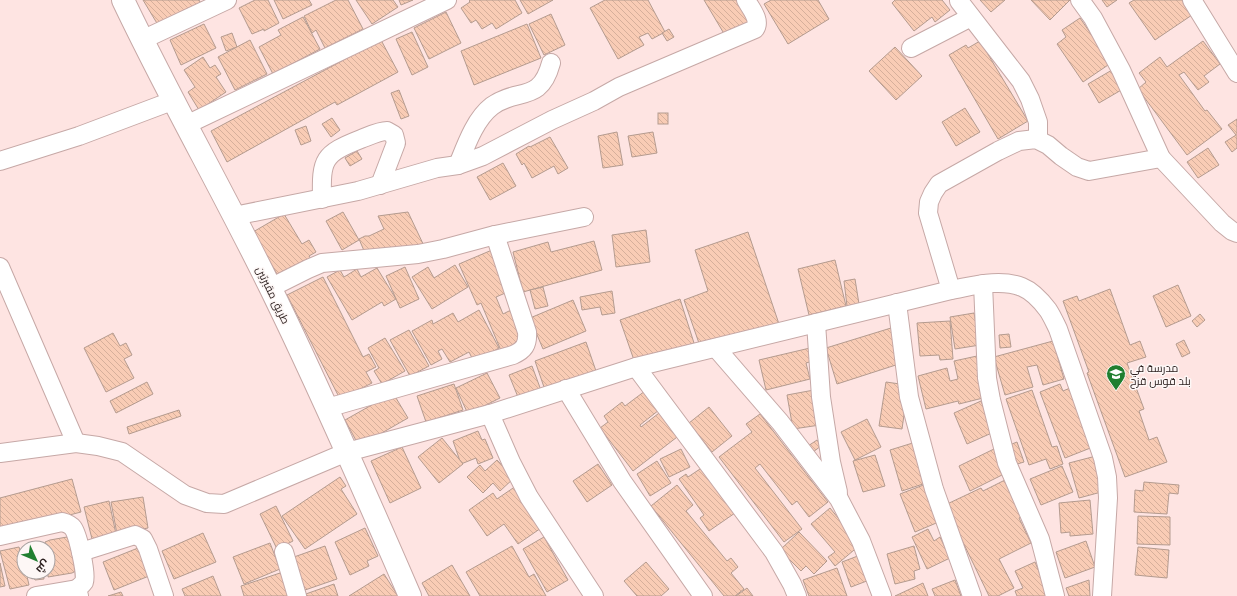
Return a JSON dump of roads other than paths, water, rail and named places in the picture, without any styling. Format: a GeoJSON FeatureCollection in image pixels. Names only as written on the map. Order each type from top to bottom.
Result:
{"type":"FeatureCollection","features":[{"type":"Feature","properties":{"kind":"street","name":"طريق مقبرتين"},"geometry":{"type":"LineString","coordinates":[[123,0],[172,101],[234,216],[270,288],[348,452],[410,596]]}},
{"type":"Feature","properties":{"kind":"street"},"geometry":{"type":"LineString","coordinates":[[142,40],[227,0]]}},
{"type":"Feature","properties":{"kind":"street"},"geometry":{"type":"LineString","coordinates":[[186,125],[447,0]]}},
{"type":"Feature","properties":{"kind":"street"},"geometry":{"type":"LineString","coordinates":[[234,216],[322,199],[380,185],[437,168],[458,165],[483,156],[619,87],[755,29],[758,21],[746,0]]}},
{"type":"Feature","properties":{"kind":"street"},"geometry":{"type":"LineString","coordinates":[[1080,0],[1093,18],[1121,70],[1161,158],[1222,223],[1237,233]]}},
{"type":"Feature","properties":{"kind":"street"},"geometry":{"type":"LineString","coordinates":[[1192,0],[1237,73]]}},
{"type":"Feature","properties":{"kind":"street"},"geometry":{"type":"LineString","coordinates":[[959,1],[1021,81],[1030,99],[1038,122],[1038,140]]}},
{"type":"Feature","properties":{"kind":"street"},"geometry":{"type":"LineString","coordinates":[[911,48],[971,17]]}},
{"type":"Feature","properties":{"kind":"street"},"geometry":{"type":"LineString","coordinates":[[458,165],[469,137],[482,117],[491,107],[508,98],[523,95],[535,90],[544,82],[551,64]]}},
{"type":"Feature","properties":{"kind":"street"},"geometry":{"type":"LineString","coordinates":[[0,161],[79,136],[172,101]]}},
{"type":"Feature","properties":{"kind":"street"},"geometry":{"type":"LineString","coordinates":[[322,199],[323,169],[325,163],[333,153],[343,146],[380,132],[387,131],[394,135],[396,143],[380,185]]}},
{"type":"Feature","properties":{"kind":"street"},"geometry":{"type":"LineString","coordinates":[[951,290],[928,213],[929,202],[933,193],[939,184],[948,178],[1019,141],[1036,138],[1048,145],[1077,167],[1089,171],[1161,158]]}},
{"type":"Feature","properties":{"kind":"street"},"geometry":{"type":"LineString","coordinates":[[270,288],[322,263],[418,254],[443,250],[495,235],[584,217]]}},
{"type":"Feature","properties":{"kind":"street"},"geometry":{"type":"LineString","coordinates":[[326,408],[521,352],[527,342],[527,332],[495,235]]}},
{"type":"Feature","properties":{"kind":"street"},"geometry":{"type":"LineString","coordinates":[[0,267],[76,443]]}},
{"type":"Feature","properties":{"kind":"street"},"geometry":{"type":"LineString","coordinates":[[983,284],[987,378],[991,400],[1007,462],[1040,539],[1055,596]]}},
{"type":"Feature","properties":{"kind":"street"},"geometry":{"type":"LineString","coordinates":[[0,453],[76,443],[98,446],[122,452],[185,495],[207,503],[224,504],[348,452],[490,414],[636,367],[951,290],[983,284],[1003,284],[1023,287],[1037,298],[1049,311],[1058,330],[1100,451],[1107,477],[1108,498],[1102,596]]}},
{"type":"Feature","properties":{"kind":"street"},"geometry":{"type":"LineString","coordinates":[[897,303],[910,397],[934,489],[972,596]]}},
{"type":"Feature","properties":{"kind":"street"},"geometry":{"type":"LineString","coordinates":[[816,323],[821,397],[831,462],[839,498]]}},
{"type":"Feature","properties":{"kind":"street"},"geometry":{"type":"LineString","coordinates":[[716,348],[780,422],[839,498],[862,541],[882,596]]}},
{"type":"Feature","properties":{"kind":"street"},"geometry":{"type":"LineString","coordinates":[[636,367],[774,552],[797,596]]}},
{"type":"Feature","properties":{"kind":"street"},"geometry":{"type":"LineString","coordinates":[[566,389],[622,481],[703,596]]}},
{"type":"Feature","properties":{"kind":"street"},"geometry":{"type":"LineString","coordinates":[[490,414],[511,462],[529,497],[594,596]]}},
{"type":"Feature","properties":{"kind":"street"},"geometry":{"type":"LineString","coordinates":[[0,536],[62,522],[69,524],[74,529],[81,552],[84,575],[84,582],[78,593],[36,596]]}},
{"type":"Feature","properties":{"kind":"street"},"geometry":{"type":"LineString","coordinates":[[81,552],[134,535],[143,539],[148,549],[164,596]]}},
{"type":"Feature","properties":{"kind":"street"},"geometry":{"type":"LineString","coordinates":[[284,552],[297,596]]}},
{"type":"Feature","properties":{"kind":"place","name":"مدرسة في بلد قوس قزح"},"geometry":{"type":"Point","coordinates":[1116,391]}}]}
